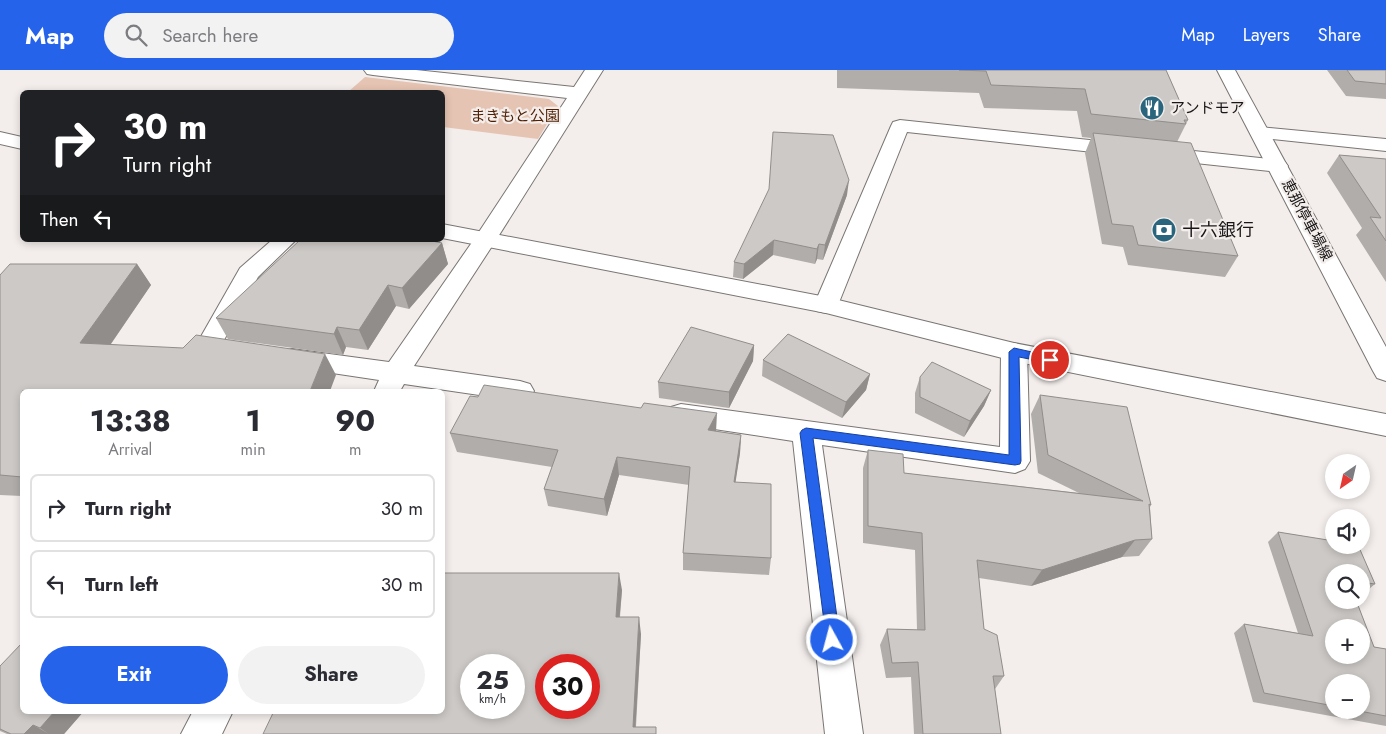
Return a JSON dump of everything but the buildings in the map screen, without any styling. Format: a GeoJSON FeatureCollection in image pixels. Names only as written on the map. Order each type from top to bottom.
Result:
{"type":"FeatureCollection","features":[{"type":"Feature","properties":{"kind":"street"},"geometry":{"type":"LineString","coordinates":[[373,70],[556,92],[579,93]]}},
{"type":"Feature","properties":{"kind":"street"},"geometry":{"type":"LineString","coordinates":[[392,382],[594,70]]}},
{"type":"Feature","properties":{"kind":"street","name":"恵那停車場線"},"geometry":{"type":"LineString","coordinates":[[1226,70],[1386,371]]}},
{"type":"Feature","properties":{"kind":"street"},"geometry":{"type":"LineString","coordinates":[[826,305],[900,126],[1278,166]]}},
{"type":"Feature","properties":{"kind":"street"},"geometry":{"type":"LineString","coordinates":[[1260,133],[1386,145]]}},
{"type":"Feature","properties":{"kind":"street"},"geometry":{"type":"LineString","coordinates":[[0,138],[20,142]]}},
{"type":"Feature","properties":{"kind":"street"},"geometry":{"type":"LineString","coordinates":[[445,232],[826,305],[1014,352],[1386,425]]}},
{"type":"Feature","properties":{"kind":"street"},"geometry":{"type":"LineString","coordinates":[[283,242],[248,273],[208,347],[263,354],[392,382],[542,394]]}},
{"type":"Feature","properties":{"kind":"street"},"geometry":{"type":"LineString","coordinates":[[660,411],[1015,461],[1014,352]]}},
{"type":"Feature","properties":{"kind":"street"},"geometry":{"type":"LineString","coordinates":[[806,433],[844,734]]}},
{"type":"Feature","properties":{"kind":"street"},"geometry":{"type":"LineString","coordinates":[[200,734],[213,714]]}},
{"type":"Feature","properties":{"kind":"green space","name":"まきもと公園"},"geometry":{"type":"Polygon","coordinates":[[[365,77],[549,99],[558,106],[538,139],[445,127],[445,90],[350,90],[365,77]]]}},
{"type":"Feature","properties":{"kind":"place","name":"アンドモア"},"geometry":{"type":"Point","coordinates":[1152,108]}},
{"type":"Feature","properties":{"kind":"place","name":"十六銀行"},"geometry":{"type":"Point","coordinates":[1164,230]}},
{"type":"Feature","properties":{"kind":"route"},"geometry":{"type":"LineString","coordinates":[[832,640],[806,433],[1015,461],[1014,352],[1050,360]]}}]}
